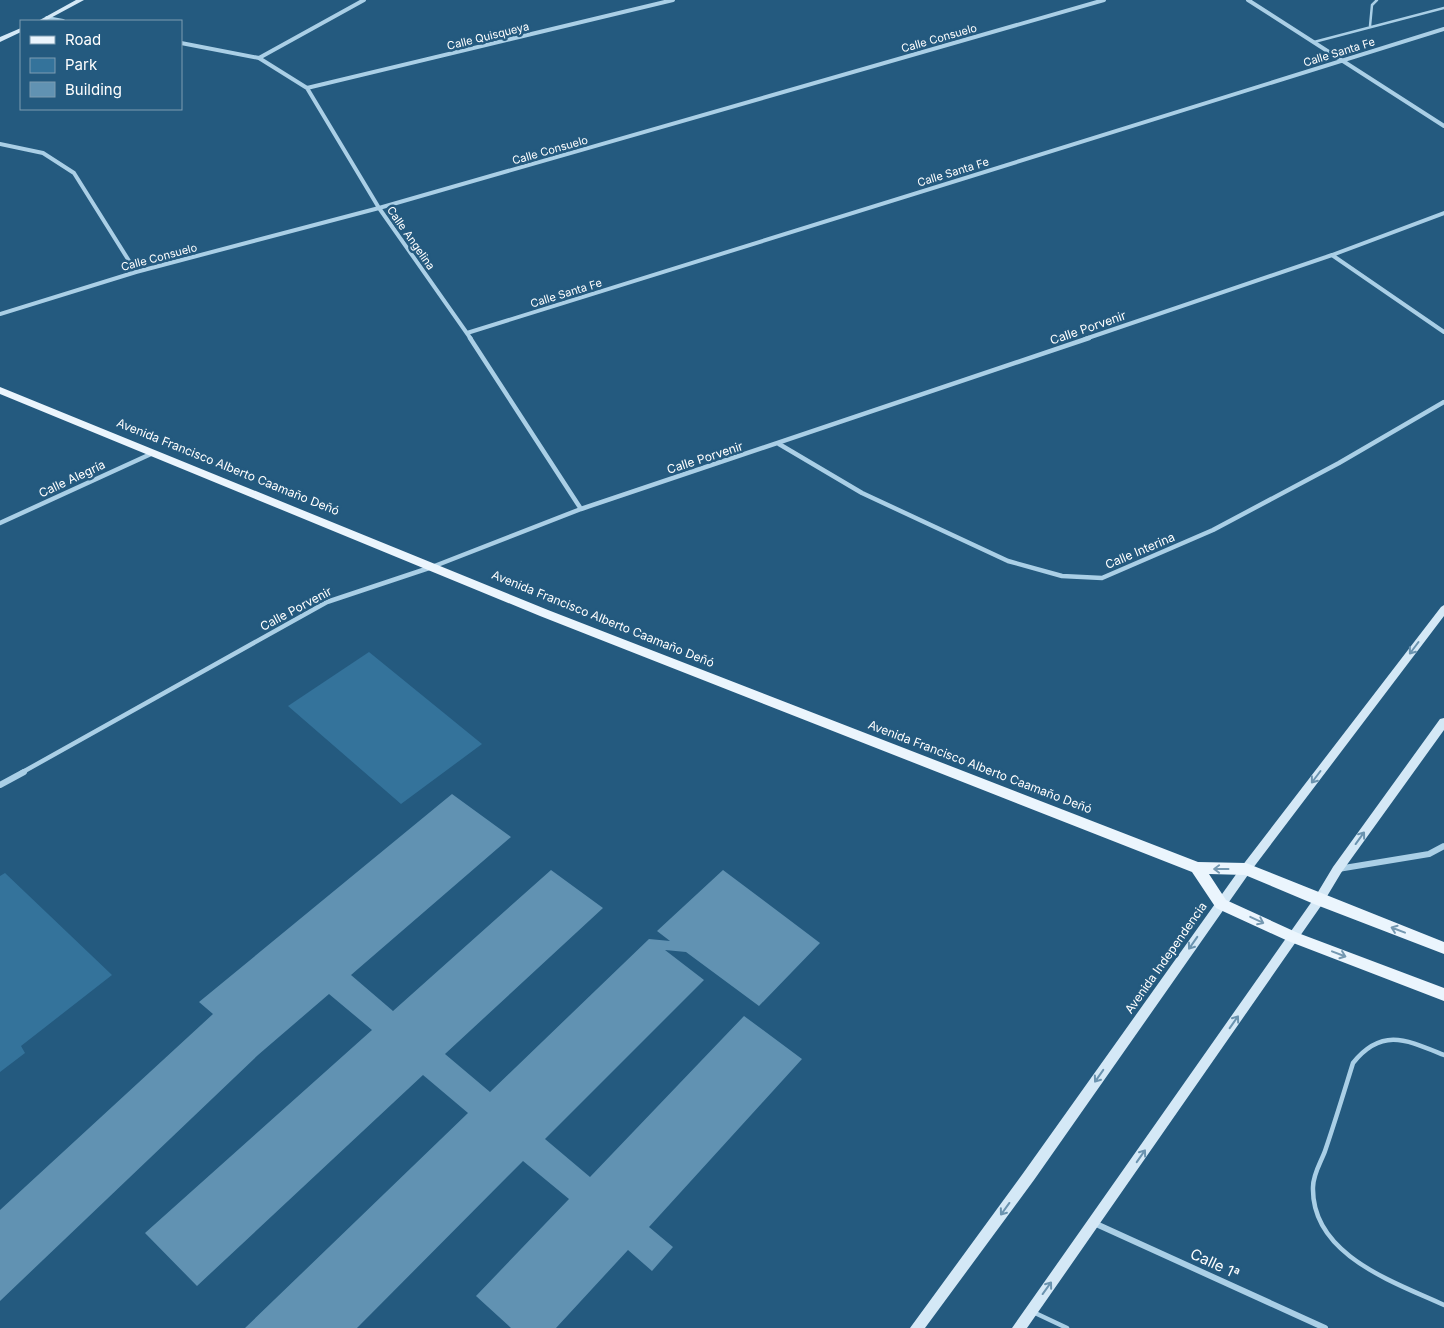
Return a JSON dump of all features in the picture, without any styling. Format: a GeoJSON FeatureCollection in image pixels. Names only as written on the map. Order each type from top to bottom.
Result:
{"type":"FeatureCollection","features":[{"type":"Feature","properties":{"kind":"main road","name":"Avenida Francisco Alberto Caamaño Deñó"},"geometry":{"type":"LineString","coordinates":[[0,390],[562,620],[1197,868],[1246,869],[1319,900],[1444,948]]}},
{"type":"Feature","properties":{"kind":"main road"},"geometry":{"type":"LineString","coordinates":[[1197,868],[1221,904],[1293,937],[1444,995]]}},
{"type":"Feature","properties":{"kind":"street"},"geometry":{"type":"LineString","coordinates":[[44,20],[81,0]]}},
{"type":"Feature","properties":{"kind":"street"},"geometry":{"type":"LineString","coordinates":[[259,58],[364,0]]}},
{"type":"Feature","properties":{"kind":"street","name":"Calle Quisqueya"},"geometry":{"type":"LineString","coordinates":[[307,88],[673,0]]}},
{"type":"Feature","properties":{"kind":"street","name":"Calle Consuelo"},"geometry":{"type":"LineString","coordinates":[[0,314],[136,272],[379,208],[1104,0]]}},
{"type":"Feature","properties":{"kind":"street"},"geometry":{"type":"LineString","coordinates":[[1248,0],[1444,126]]}},
{"type":"Feature","properties":{"kind":"street","name":"Calle Santa Fe"},"geometry":{"type":"LineString","coordinates":[[467,333],[1444,29]]}},
{"type":"Feature","properties":{"kind":"street"},"geometry":{"type":"LineString","coordinates":[[0,40],[20,30]]}},
{"type":"Feature","properties":{"kind":"street","name":"Calle Angelina"},"geometry":{"type":"LineString","coordinates":[[182,43],[259,58],[307,88],[379,208],[467,333],[581,509]]}},
{"type":"Feature","properties":{"kind":"street"},"geometry":{"type":"LineString","coordinates":[[0,144],[43,153],[74,173],[136,272]]}},
{"type":"Feature","properties":{"kind":"street","name":"Calle Porvenir"},"geometry":{"type":"LineString","coordinates":[[0,786],[327,602],[432,567],[581,509],[779,444],[1332,254],[1444,213]]}},
{"type":"Feature","properties":{"kind":"street"},"geometry":{"type":"LineString","coordinates":[[1332,254],[1444,332]]}},
{"type":"Feature","properties":{"kind":"street","name":"Calle Interina"},"geometry":{"type":"LineString","coordinates":[[779,444],[862,493],[1008,561],[1062,576],[1102,578],[1213,530],[1339,464],[1444,402]]}},
{"type":"Feature","properties":{"kind":"street","name":"Calle Alegría"},"geometry":{"type":"LineString","coordinates":[[0,523],[153,452]]}},
{"type":"Feature","properties":{"kind":"street","name":"Avenida Independencia"},"geometry":{"type":"LineString","coordinates":[[917,1328],[1029,1176],[1246,869],[1444,609]]}},
{"type":"Feature","properties":{"kind":"street"},"geometry":{"type":"LineString","coordinates":[[1019,1328],[1319,900],[1337,870],[1444,722]]}},
{"type":"Feature","properties":{"kind":"street"},"geometry":{"type":"LineString","coordinates":[[1337,870],[1429,854],[1444,846]]}},
{"type":"Feature","properties":{"kind":"street","name":"Calle 1ª"},"geometry":{"type":"LineString","coordinates":[[1094,1223],[1325,1328]]}},
{"type":"Feature","properties":{"kind":"lane"},"geometry":{"type":"LineString","coordinates":[[1370,26],[1372,4],[1377,0]]}},
{"type":"Feature","properties":{"kind":"lane"},"geometry":{"type":"LineString","coordinates":[[1314,42],[1444,8]]}},
{"type":"Feature","properties":{"kind":"lane"},"geometry":{"type":"LineString","coordinates":[[1444,1055],[1406,1040],[1378,1040],[1363,1048],[1353,1063],[1313,1187],[1316,1210],[1325,1231],[1341,1250],[1371,1270],[1444,1305]]}},
{"type":"Feature","properties":{"kind":"lane"},"geometry":{"type":"LineString","coordinates":[[1031,1311],[1067,1328]]}},
{"type":"Feature","properties":{"kind":"green space"},"geometry":{"type":"Polygon","coordinates":[[[369,652],[482,744],[401,804],[288,706],[369,652]]]}},
{"type":"Feature","properties":{"kind":"green space"},"geometry":{"type":"Polygon","coordinates":[[[5,873],[112,975],[21,1046],[25,1053],[0,1072],[0,876],[5,873]]]}},
{"type":"Feature","properties":{"kind":"building"},"geometry":{"type":"Polygon","coordinates":[[[452,794],[511,837],[351,975],[393,1011],[551,870],[603,908],[445,1054],[490,1092],[649,939],[670,941],[657,931],[723,870],[820,943],[759,1006],[686,952],[665,950],[704,980],[545,1139],[590,1177],[744,1016],[802,1059],[649,1227],[673,1247],[652,1271],[628,1250],[556,1328],[511,1328],[476,1296],[569,1199],[523,1161],[357,1328],[245,1328],[468,1113],[423,1075],[197,1286],[145,1233],[372,1030],[329,994],[258,1055],[0,1301],[0,1210],[213,1014],[199,1002],[452,794]]]}}]}
